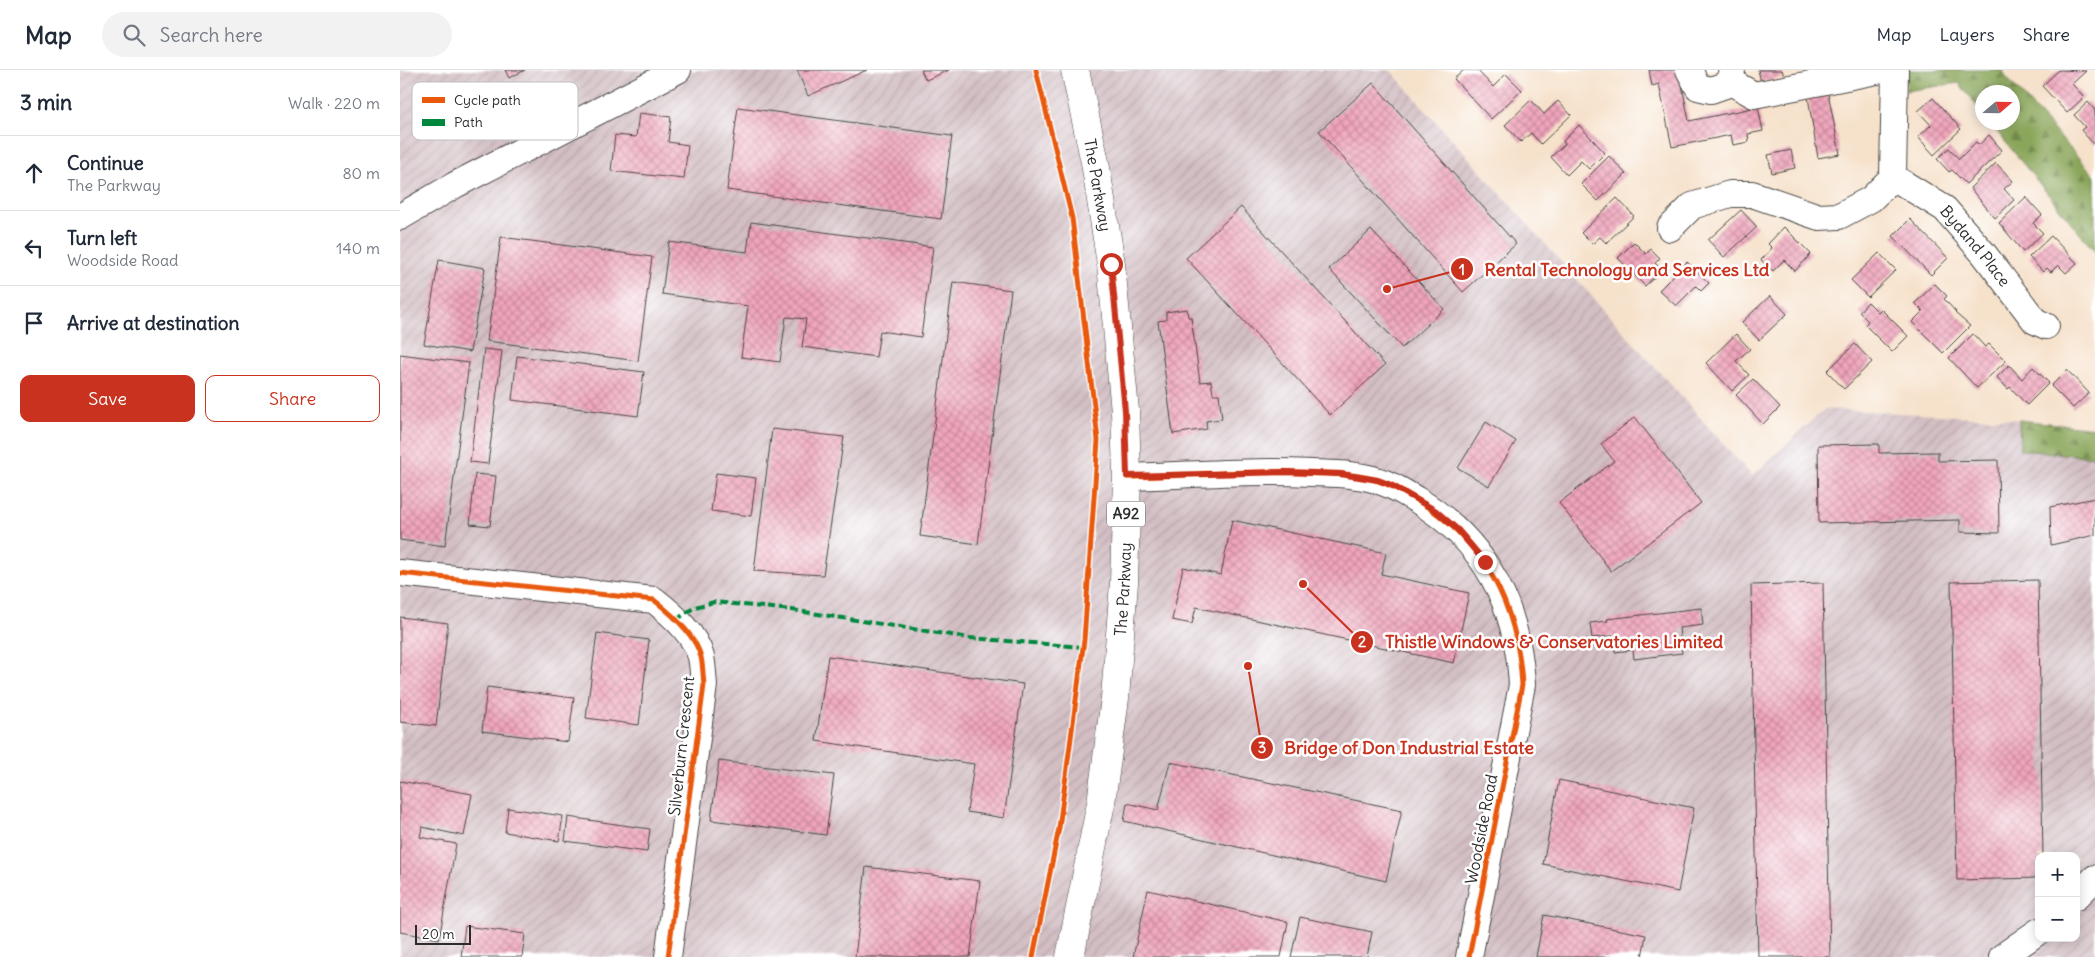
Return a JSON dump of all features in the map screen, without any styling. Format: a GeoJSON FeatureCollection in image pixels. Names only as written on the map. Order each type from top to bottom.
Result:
{"type":"FeatureCollection","features":[{"type":"Feature","properties":{"kind":"main road","name":"The Parkway"},"geometry":{"type":"LineString","coordinates":[[1070,957],[1101,803],[1115,698],[1124,583],[1127,476],[1125,411],[1111,264],[1094,162],[1075,70]]}},
{"type":"Feature","properties":{"kind":"street"},"geometry":{"type":"LineString","coordinates":[[578,122],[678,70]]}},
{"type":"Feature","properties":{"kind":"street"},"geometry":{"type":"LineString","coordinates":[[1689,70],[1693,81],[1698,87],[1711,90],[1728,84],[1731,74]]}},
{"type":"Feature","properties":{"kind":"street"},"geometry":{"type":"LineString","coordinates":[[1731,74],[1738,86],[1754,95],[1882,70]]}},
{"type":"Feature","properties":{"kind":"street"},"geometry":{"type":"LineString","coordinates":[[1670,228],[1692,206],[1730,194],[1752,194],[1819,217],[1839,216],[1871,199],[1893,177],[1895,70]]}},
{"type":"Feature","properties":{"kind":"street"},"geometry":{"type":"LineString","coordinates":[[400,217],[455,185],[542,140]]}},
{"type":"Feature","properties":{"kind":"street","name":"Bydand Place"},"geometry":{"type":"LineString","coordinates":[[1893,177],[1945,208],[1984,254],[2035,321],[2046,326]]}},
{"type":"Feature","properties":{"kind":"street","name":"Woodside Road"},"geometry":{"type":"LineString","coordinates":[[1127,476],[1285,472],[1341,474],[1378,480],[1391,485],[1435,510],[1458,530],[1485,562],[1506,602],[1514,628],[1522,685],[1469,957]]}},
{"type":"Feature","properties":{"kind":"street","name":"Silverburn Crescent"},"geometry":{"type":"LineString","coordinates":[[400,573],[654,600],[668,611],[688,634],[701,657],[704,685],[668,957]]}},
{"type":"Feature","properties":{"kind":"street"},"geometry":{"type":"LineString","coordinates":[[2080,893],[2095,878]]}},
{"type":"Feature","properties":{"kind":"street"},"geometry":{"type":"LineString","coordinates":[[2002,957],[2035,934]]}},
{"type":"Feature","properties":{"kind":"shaded area"},"geometry":{"type":"Polygon","coordinates":[[[400,70],[1390,70],[1752,476],[1825,409],[2012,419],[2095,428],[2095,957],[400,957],[400,70]]]}},
{"type":"Feature","properties":{"kind":"green space"},"geometry":{"type":"Polygon","coordinates":[[[1908,70],[2003,70],[2013,85],[1975,85],[1975,104],[1959,83],[1906,91],[1908,70]]]}},
{"type":"Feature","properties":{"kind":"green space"},"geometry":{"type":"Polygon","coordinates":[[[2020,93],[2095,176],[2095,252],[1996,130],[2020,130],[2020,93]]]}},
{"type":"Feature","properties":{"kind":"green space"},"geometry":{"type":"Polygon","coordinates":[[[2019,420],[2095,428],[2095,457],[2020,450],[2019,420]]]}},
{"type":"Feature","properties":{"kind":"building"},"geometry":{"type":"Polygon","coordinates":[[[505,70],[525,70],[509,78],[505,70]]]}},
{"type":"Feature","properties":{"kind":"building"},"geometry":{"type":"Polygon","coordinates":[[[797,70],[867,70],[808,96],[797,70]]]}},
{"type":"Feature","properties":{"kind":"building"},"geometry":{"type":"Polygon","coordinates":[[[921,70],[949,70],[926,80],[921,70]]]}},
{"type":"Feature","properties":{"kind":"building"},"geometry":{"type":"Polygon","coordinates":[[[1464,70],[1477,70],[1493,87],[1506,74],[1522,90],[1491,119],[1454,79],[1464,70]]]}},
{"type":"Feature","properties":{"kind":"building"},"geometry":{"type":"Polygon","coordinates":[[[1649,70],[1679,70],[1689,121],[1758,107],[1763,131],[1748,134],[1749,142],[1733,145],[1731,135],[1672,147],[1659,84],[1652,86],[1649,70]]]}},
{"type":"Feature","properties":{"kind":"building"},"geometry":{"type":"Polygon","coordinates":[[[1758,70],[1782,70],[1784,77],[1761,82],[1758,70]]]}},
{"type":"Feature","properties":{"kind":"building"},"geometry":{"type":"Polygon","coordinates":[[[2059,70],[2086,71],[2072,84],[2084,97],[2067,113],[2042,86],[2059,70]]]}},
{"type":"Feature","properties":{"kind":"building"},"geometry":{"type":"Polygon","coordinates":[[[1373,83],[1516,244],[1463,292],[1319,131],[1373,83]]]}},
{"type":"Feature","properties":{"kind":"building"},"geometry":{"type":"Polygon","coordinates":[[[1828,93],[1840,154],[1818,158],[1808,97],[1828,93]]]}},
{"type":"Feature","properties":{"kind":"building"},"geometry":{"type":"Polygon","coordinates":[[[1933,98],[1961,129],[1934,155],[1918,137],[1931,125],[1918,111],[1933,98]]]}},
{"type":"Feature","properties":{"kind":"building"},"geometry":{"type":"Polygon","coordinates":[[[1531,100],[1544,114],[1558,101],[1571,115],[1541,144],[1531,133],[1521,142],[1505,125],[1531,100]]]}},
{"type":"Feature","properties":{"kind":"building"},"geometry":{"type":"Polygon","coordinates":[[[2088,102],[2095,110],[2095,146],[2081,130],[2085,127],[2074,115],[2088,102]]]}},
{"type":"Feature","properties":{"kind":"building"},"geometry":{"type":"Polygon","coordinates":[[[738,107],[952,136],[941,219],[727,190],[738,107]]]}},
{"type":"Feature","properties":{"kind":"building"},"geometry":{"type":"Polygon","coordinates":[[[639,113],[671,117],[668,142],[688,145],[684,179],[611,171],[615,135],[636,137],[639,113]]]}},
{"type":"Feature","properties":{"kind":"building"},"geometry":{"type":"Polygon","coordinates":[[[1579,125],[1605,153],[1589,169],[1581,161],[1567,175],[1551,157],[1565,144],[1563,141],[1579,125]]]}},
{"type":"Feature","properties":{"kind":"building"},"geometry":{"type":"Polygon","coordinates":[[[1989,135],[2002,150],[1966,184],[1952,170],[1949,172],[1937,159],[1949,148],[1959,159],[1976,142],[1979,145],[1989,135]]]}},
{"type":"Feature","properties":{"kind":"building"},"geometry":{"type":"Polygon","coordinates":[[[1791,150],[1795,168],[1772,173],[1768,155],[1791,150]]]}},
{"type":"Feature","properties":{"kind":"building"},"geometry":{"type":"Polygon","coordinates":[[[1609,156],[1626,174],[1598,201],[1581,184],[1609,156]]]}},
{"type":"Feature","properties":{"kind":"building"},"geometry":{"type":"Polygon","coordinates":[[[1996,163],[2013,181],[2004,189],[2014,200],[1995,218],[1970,188],[1996,163]]]}},
{"type":"Feature","properties":{"kind":"building"},"geometry":{"type":"Polygon","coordinates":[[[2026,197],[2042,215],[2033,223],[2043,233],[2023,252],[1999,223],[2026,197]]]}},
{"type":"Feature","properties":{"kind":"building"},"geometry":{"type":"Polygon","coordinates":[[[1617,198],[1634,216],[1606,243],[1600,237],[1592,244],[1581,233],[1617,198]]]}},
{"type":"Feature","properties":{"kind":"building"},"geometry":{"type":"Polygon","coordinates":[[[1241,207],[1385,365],[1330,415],[1186,258],[1241,207]]]}},
{"type":"Feature","properties":{"kind":"building"},"geometry":{"type":"Polygon","coordinates":[[[1741,210],[1757,227],[1724,257],[1708,240],[1741,210]]]}},
{"type":"Feature","properties":{"kind":"building"},"geometry":{"type":"Polygon","coordinates":[[[1910,219],[1948,258],[1931,275],[1893,236],[1910,219]]]}},
{"type":"Feature","properties":{"kind":"building"},"geometry":{"type":"Polygon","coordinates":[[[751,222],[933,247],[921,337],[880,331],[876,357],[802,347],[806,319],[786,317],[780,362],[741,357],[748,306],[662,294],[669,242],[747,252],[751,222]]]}},
{"type":"Feature","properties":{"kind":"building"},"geometry":{"type":"Polygon","coordinates":[[[1784,227],[1811,254],[1795,271],[1784,260],[1773,271],[1761,260],[1772,248],[1768,244],[1784,227]]]}},
{"type":"Feature","properties":{"kind":"building"},"geometry":{"type":"Polygon","coordinates":[[[1371,230],[1444,309],[1402,348],[1329,269],[1371,230]]]}},
{"type":"Feature","properties":{"kind":"building"},"geometry":{"type":"Polygon","coordinates":[[[2051,236],[2077,263],[2066,273],[2058,265],[2051,272],[2047,268],[2043,272],[2029,257],[2051,236]]]}},
{"type":"Feature","properties":{"kind":"building"},"geometry":{"type":"Polygon","coordinates":[[[501,237],[652,257],[638,361],[487,341],[501,237]]]}},
{"type":"Feature","properties":{"kind":"building"},"geometry":{"type":"Polygon","coordinates":[[[1634,242],[1646,254],[1651,249],[1660,258],[1655,263],[1662,270],[1645,286],[1618,258],[1634,242]]]}},
{"type":"Feature","properties":{"kind":"building"},"geometry":{"type":"Polygon","coordinates":[[[1879,253],[1896,270],[1868,297],[1851,280],[1879,253]]]}},
{"type":"Feature","properties":{"kind":"building"},"geometry":{"type":"Polygon","coordinates":[[[439,260],[485,268],[470,352],[424,344],[439,260]]]}},
{"type":"Feature","properties":{"kind":"building"},"geometry":{"type":"Polygon","coordinates":[[[1687,262],[1709,283],[1701,291],[1696,286],[1676,306],[1659,290],[1687,262]]]}},
{"type":"Feature","properties":{"kind":"building"},"geometry":{"type":"Polygon","coordinates":[[[953,282],[1011,290],[978,544],[920,536],[953,282]]]}},
{"type":"Feature","properties":{"kind":"building"},"geometry":{"type":"Polygon","coordinates":[[[1935,284],[1947,296],[1944,299],[1955,313],[1970,326],[1943,353],[1912,322],[1923,311],[1915,303],[1935,284]]]}},
{"type":"Feature","properties":{"kind":"building"},"geometry":{"type":"Polygon","coordinates":[[[1770,296],[1787,314],[1759,340],[1742,322],[1770,296]]]}},
{"type":"Feature","properties":{"kind":"building"},"geometry":{"type":"Polygon","coordinates":[[[1868,302],[1878,312],[1881,309],[1908,336],[1892,352],[1865,325],[1868,321],[1859,312],[1868,302]]]}},
{"type":"Feature","properties":{"kind":"building"},"geometry":{"type":"Polygon","coordinates":[[[1187,309],[1188,317],[1191,317],[1200,382],[1211,381],[1213,394],[1219,394],[1222,419],[1206,421],[1207,429],[1173,434],[1158,321],[1166,320],[1166,312],[1187,309]]]}},
{"type":"Feature","properties":{"kind":"building"},"geometry":{"type":"Polygon","coordinates":[[[1736,334],[1750,349],[1736,361],[1749,375],[1732,391],[1706,363],[1736,334]]]}},
{"type":"Feature","properties":{"kind":"building"},"geometry":{"type":"Polygon","coordinates":[[[1973,334],[1985,347],[1989,344],[2006,361],[1977,388],[1949,358],[1973,334]]]}},
{"type":"Feature","properties":{"kind":"building"},"geometry":{"type":"Polygon","coordinates":[[[1855,344],[1872,362],[1844,389],[1827,371],[1855,344]]]}},
{"type":"Feature","properties":{"kind":"building"},"geometry":{"type":"Polygon","coordinates":[[[484,349],[502,351],[488,464],[470,462],[484,349]]]}},
{"type":"Feature","properties":{"kind":"building"},"geometry":{"type":"Polygon","coordinates":[[[400,354],[469,363],[445,546],[400,540],[400,354]]]}},
{"type":"Feature","properties":{"kind":"building"},"geometry":{"type":"Polygon","coordinates":[[[517,356],[644,372],[638,416],[512,400],[517,356]]]}},
{"type":"Feature","properties":{"kind":"building"},"geometry":{"type":"Polygon","coordinates":[[[2009,365],[2022,379],[2033,367],[2049,383],[2027,405],[2010,387],[2008,389],[1997,377],[2009,365]]]}},
{"type":"Feature","properties":{"kind":"building"},"geometry":{"type":"Polygon","coordinates":[[[2067,370],[2089,393],[2073,408],[2051,386],[2067,370]]]}},
{"type":"Feature","properties":{"kind":"building"},"geometry":{"type":"Polygon","coordinates":[[[1753,379],[1780,407],[1763,424],[1736,395],[1753,379]]]}},
{"type":"Feature","properties":{"kind":"building"},"geometry":{"type":"Polygon","coordinates":[[[1635,417],[1701,503],[1611,571],[1559,503],[1614,461],[1601,444],[1635,417]]]}},
{"type":"Feature","properties":{"kind":"building"},"geometry":{"type":"Polygon","coordinates":[[[1486,422],[1516,441],[1489,486],[1458,468],[1486,422]]]}},
{"type":"Feature","properties":{"kind":"building"},"geometry":{"type":"Polygon","coordinates":[[[772,429],[844,437],[823,575],[754,571],[772,429]]]}},
{"type":"Feature","properties":{"kind":"building"},"geometry":{"type":"Polygon","coordinates":[[[1879,444],[1879,453],[1938,452],[1938,461],[1998,460],[1999,533],[1960,532],[1960,520],[1819,523],[1818,445],[1879,444]]]}},
{"type":"Feature","properties":{"kind":"building"},"geometry":{"type":"Polygon","coordinates":[[[716,473],[756,478],[751,516],[711,511],[716,473]]]}},
{"type":"Feature","properties":{"kind":"building"},"geometry":{"type":"Polygon","coordinates":[[[475,474],[496,476],[490,526],[470,524],[475,474]]]}},
{"type":"Feature","properties":{"kind":"building"},"geometry":{"type":"Polygon","coordinates":[[[2095,498],[2095,535],[2051,545],[2050,507],[2095,498]]]}},
{"type":"Feature","properties":{"kind":"building"},"geometry":{"type":"Polygon","coordinates":[[[1232,520],[1386,553],[1381,574],[1469,593],[1454,663],[1196,607],[1192,624],[1172,620],[1183,567],[1221,575],[1232,520]]]}},
{"type":"Feature","properties":{"kind":"building"},"geometry":{"type":"Polygon","coordinates":[[[2038,580],[2043,852],[2035,852],[2035,878],[1957,880],[1951,582],[2038,580]]]}},
{"type":"Feature","properties":{"kind":"building"},"geometry":{"type":"Polygon","coordinates":[[[1823,583],[1830,957],[1758,957],[1751,585],[1823,583]]]}},
{"type":"Feature","properties":{"kind":"building"},"geometry":{"type":"Polygon","coordinates":[[[1701,608],[1703,625],[1679,628],[1682,653],[1634,659],[1633,650],[1615,652],[1613,636],[1592,638],[1590,623],[1608,621],[1607,619],[1701,608]]]}},
{"type":"Feature","properties":{"kind":"building"},"geometry":{"type":"Polygon","coordinates":[[[400,617],[448,623],[436,726],[400,722],[400,617]]]}},
{"type":"Feature","properties":{"kind":"building"},"geometry":{"type":"Polygon","coordinates":[[[597,633],[649,640],[639,725],[586,718],[597,633]]]}},
{"type":"Feature","properties":{"kind":"building"},"geometry":{"type":"Polygon","coordinates":[[[828,656],[1023,684],[1004,818],[967,812],[974,764],[816,741],[828,656]]]}},
{"type":"Feature","properties":{"kind":"building"},"geometry":{"type":"Polygon","coordinates":[[[487,687],[574,698],[568,742],[482,731],[487,687]]]}},
{"type":"Feature","properties":{"kind":"building"},"geometry":{"type":"Polygon","coordinates":[[[719,761],[834,775],[826,835],[711,820],[719,761]]]}},
{"type":"Feature","properties":{"kind":"building"},"geometry":{"type":"Polygon","coordinates":[[[1170,762],[1402,810],[1386,881],[1124,821],[1127,803],[1158,810],[1170,762]]]}},
{"type":"Feature","properties":{"kind":"building"},"geometry":{"type":"Polygon","coordinates":[[[1559,780],[1694,808],[1678,892],[1543,864],[1559,780]]]}},
{"type":"Feature","properties":{"kind":"building"},"geometry":{"type":"Polygon","coordinates":[[[400,781],[472,794],[464,836],[422,827],[420,837],[456,844],[439,939],[400,932],[400,781]]]}},
{"type":"Feature","properties":{"kind":"building"},"geometry":{"type":"Polygon","coordinates":[[[508,808],[563,816],[559,841],[505,832],[508,808]]]}},
{"type":"Feature","properties":{"kind":"building"},"geometry":{"type":"Polygon","coordinates":[[[568,817],[650,829],[647,852],[565,841],[568,817]]]}},
{"type":"Feature","properties":{"kind":"building"},"geometry":{"type":"Polygon","coordinates":[[[866,867],[980,881],[970,957],[855,957],[866,867]]]}},
{"type":"Feature","properties":{"kind":"building"},"geometry":{"type":"Polygon","coordinates":[[[1148,890],[1288,922],[1281,957],[1133,957],[1148,890]]]}},
{"type":"Feature","properties":{"kind":"building"},"geometry":{"type":"Polygon","coordinates":[[[1544,915],[1646,935],[1642,957],[1536,957],[1544,915]]]}},
{"type":"Feature","properties":{"kind":"building"},"geometry":{"type":"Polygon","coordinates":[[[1300,917],[1372,932],[1367,957],[1291,957],[1300,917]]]}},
{"type":"Feature","properties":{"kind":"building"},"geometry":{"type":"Polygon","coordinates":[[[465,926],[525,934],[522,957],[461,957],[465,926]]]}},
{"type":"Feature","properties":{"kind":"marked path"},"geometry":{"type":"LineString","coordinates":[[676,620],[695,607],[714,602],[792,610],[970,638],[1083,647]]}},
{"type":"Feature","properties":{"kind":"cycle path"},"geometry":{"type":"LineString","coordinates":[[1033,957],[1059,828],[1084,640],[1098,440],[1072,218],[1036,70]]}},
{"type":"Feature","properties":{"kind":"cycle path"},"geometry":{"type":"LineString","coordinates":[[1127,477],[1242,472],[1289,472],[1363,477],[1399,489],[1441,516],[1462,535],[1479,556],[1494,578],[1505,603],[1519,656],[1522,685],[1469,957]]}},
{"type":"Feature","properties":{"kind":"cycle path"},"geometry":{"type":"LineString","coordinates":[[400,573],[654,600],[675,618],[694,640],[701,657],[704,685],[668,957]]}},
{"type":"Feature","properties":{"kind":"place","name":"Rental Technology and Services Ltd"},"geometry":{"type":"Point","coordinates":[1387,289]}},
{"type":"Feature","properties":{"kind":"place","name":"Thistle Windows & Conservatories Limited"},"geometry":{"type":"Point","coordinates":[1303,584]}},
{"type":"Feature","properties":{"kind":"place","name":"Bridge of Don Industrial Estate"},"geometry":{"type":"Point","coordinates":[1248,666]}},
{"type":"Feature","properties":{"kind":"route"},"geometry":{"type":"LineString","coordinates":[[1111,264],[1125,411],[1127,476],[1285,472],[1341,474],[1378,480],[1391,485],[1435,510],[1458,530],[1485,562]]}}]}
